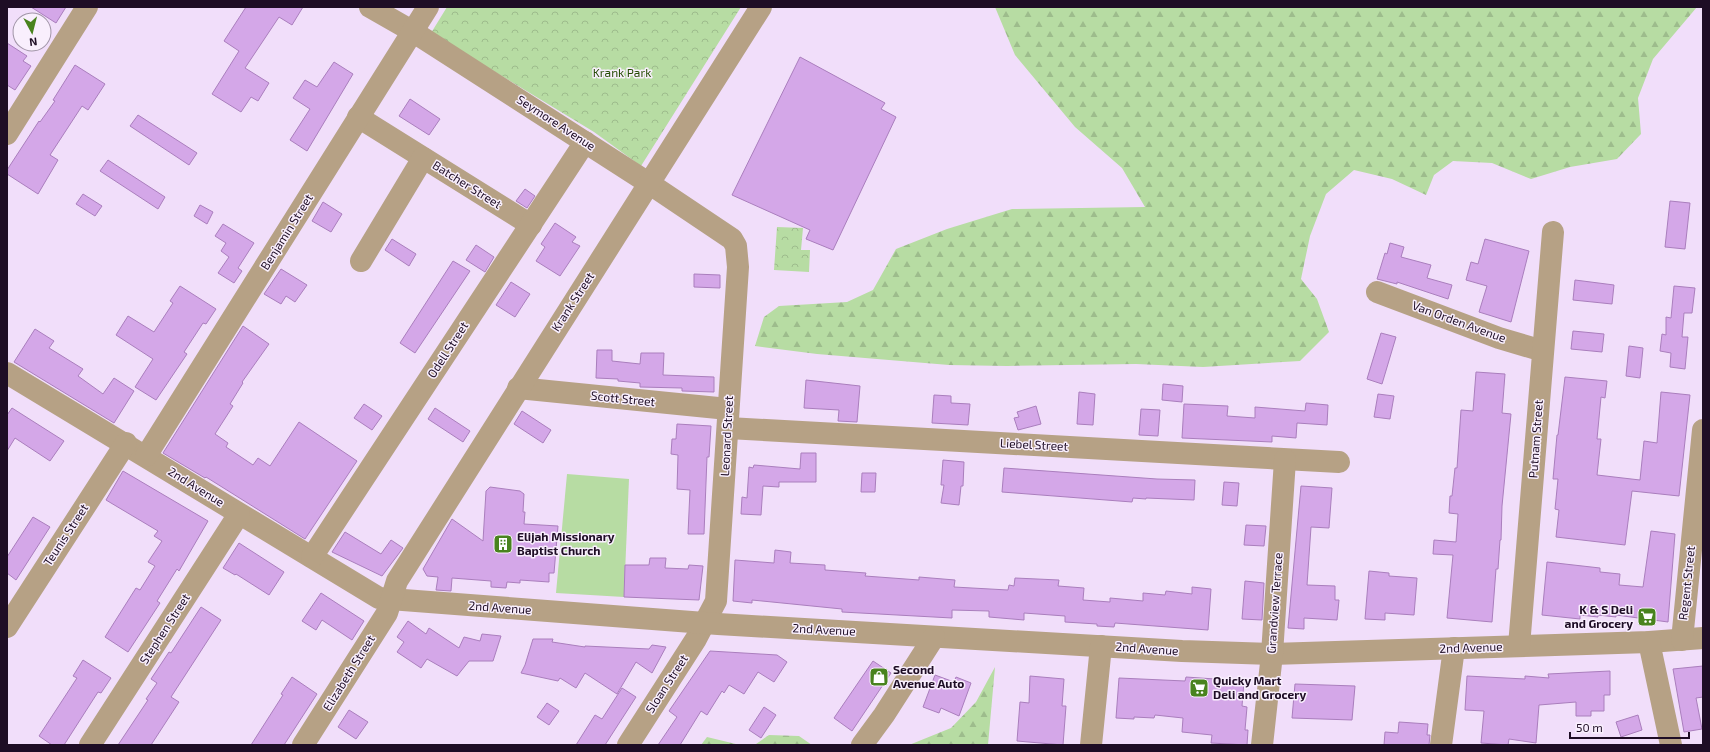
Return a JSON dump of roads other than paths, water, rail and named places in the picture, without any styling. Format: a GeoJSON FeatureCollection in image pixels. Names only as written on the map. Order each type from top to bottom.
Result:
{"type":"FeatureCollection","features":[{"type":"Feature","properties":{"kind":"street"},"geometry":{"type":"LineString","coordinates":[[7,134],[87,7]]}},
{"type":"Feature","properties":{"kind":"street","name":"Seymore Avenue"},"geometry":{"type":"LineString","coordinates":[[370,7],[412,32],[650,184],[732,240],[736,246]]}},
{"type":"Feature","properties":{"kind":"street","name":"Benjamin Street"},"geometry":{"type":"LineString","coordinates":[[146,456],[428,7]]}},
{"type":"Feature","properties":{"kind":"street","name":"Krank Street"},"geometry":{"type":"LineString","coordinates":[[390,600],[397,580],[518,388],[650,184],[761,7]]}},
{"type":"Feature","properties":{"kind":"street"},"geometry":{"type":"LineString","coordinates":[[358,117],[423,158]]}},
{"type":"Feature","properties":{"kind":"street","name":"Odell Street"},"geometry":{"type":"LineString","coordinates":[[312,557],[585,142]]}},
{"type":"Feature","properties":{"kind":"street","name":"Batcher Street"},"geometry":{"type":"LineString","coordinates":[[361,261],[423,158],[531,225]]}},
{"type":"Feature","properties":{"kind":"street","name":"Putnam Street"},"geometry":{"type":"LineString","coordinates":[[1519,646],[1553,232]]}},
{"type":"Feature","properties":{"kind":"street","name":"Leonard Street"},"geometry":{"type":"LineString","coordinates":[[705,623],[716,601],[738,267],[736,246]]}},
{"type":"Feature","properties":{"kind":"street","name":"Van Orden Avenue"},"geometry":{"type":"LineString","coordinates":[[1377,292],[1499,338],[1543,351]]}},
{"type":"Feature","properties":{"kind":"street","name":"2nd Avenue"},"geometry":{"type":"LineString","coordinates":[[8,376],[126,444],[379,598],[390,600],[705,623],[1182,651],[1272,654],[1649,642],[1703,638]]}},
{"type":"Feature","properties":{"kind":"street","name":"Scott Street"},"geometry":{"type":"LineString","coordinates":[[518,388],[728,419]]}},
{"type":"Feature","properties":{"kind":"street","name":"Liebel Street"},"geometry":{"type":"LineString","coordinates":[[728,419],[1285,460],[1339,462]]}},
{"type":"Feature","properties":{"kind":"street","name":"Regent Street"},"geometry":{"type":"LineString","coordinates":[[1682,640],[1703,430]]}},
{"type":"Feature","properties":{"kind":"street","name":"Teunis Street"},"geometry":{"type":"LineString","coordinates":[[7,627],[126,444]]}},
{"type":"Feature","properties":{"kind":"street","name":"Grandview Terrace"},"geometry":{"type":"LineString","coordinates":[[1262,745],[1272,654],[1285,460]]}},
{"type":"Feature","properties":{"kind":"street","name":"Stephen Street"},"geometry":{"type":"LineString","coordinates":[[90,745],[239,514]]}},
{"type":"Feature","properties":{"kind":"street","name":"Elizabeth Street"},"geometry":{"type":"LineString","coordinates":[[303,745],[387,613],[390,600]]}},
{"type":"Feature","properties":{"kind":"street","name":"Sloan Street"},"geometry":{"type":"LineString","coordinates":[[628,745],[705,623]]}},
{"type":"Feature","properties":{"kind":"street"},"geometry":{"type":"LineString","coordinates":[[862,745],[884,715],[934,637]]}},
{"type":"Feature","properties":{"kind":"street"},"geometry":{"type":"LineString","coordinates":[[1649,642],[1671,745]]}},
{"type":"Feature","properties":{"kind":"street"},"geometry":{"type":"LineString","coordinates":[[1091,745],[1101,646]]}},
{"type":"Feature","properties":{"kind":"street"},"geometry":{"type":"LineString","coordinates":[[1442,745],[1454,648]]}},
{"type":"Feature","properties":{"kind":"place","name":"Elijah Missionary Baptist Church"},"geometry":{"type":"Point","coordinates":[503,544]}},
{"type":"Feature","properties":{"kind":"place","name":"K & S Deli and Grocery"},"geometry":{"type":"Point","coordinates":[1647,617]}},
{"type":"Feature","properties":{"kind":"place","name":"Second Avenue Auto"},"geometry":{"type":"Point","coordinates":[879,677]}},
{"type":"Feature","properties":{"kind":"place","name":"Quicky Mart Deli and Grocery"},"geometry":{"type":"Point","coordinates":[1199,688]}},
{"type":"Feature","properties":{"kind":"park label","name":"Krank Park"},"geometry":{"type":"Point","coordinates":[622,73]}}]}
